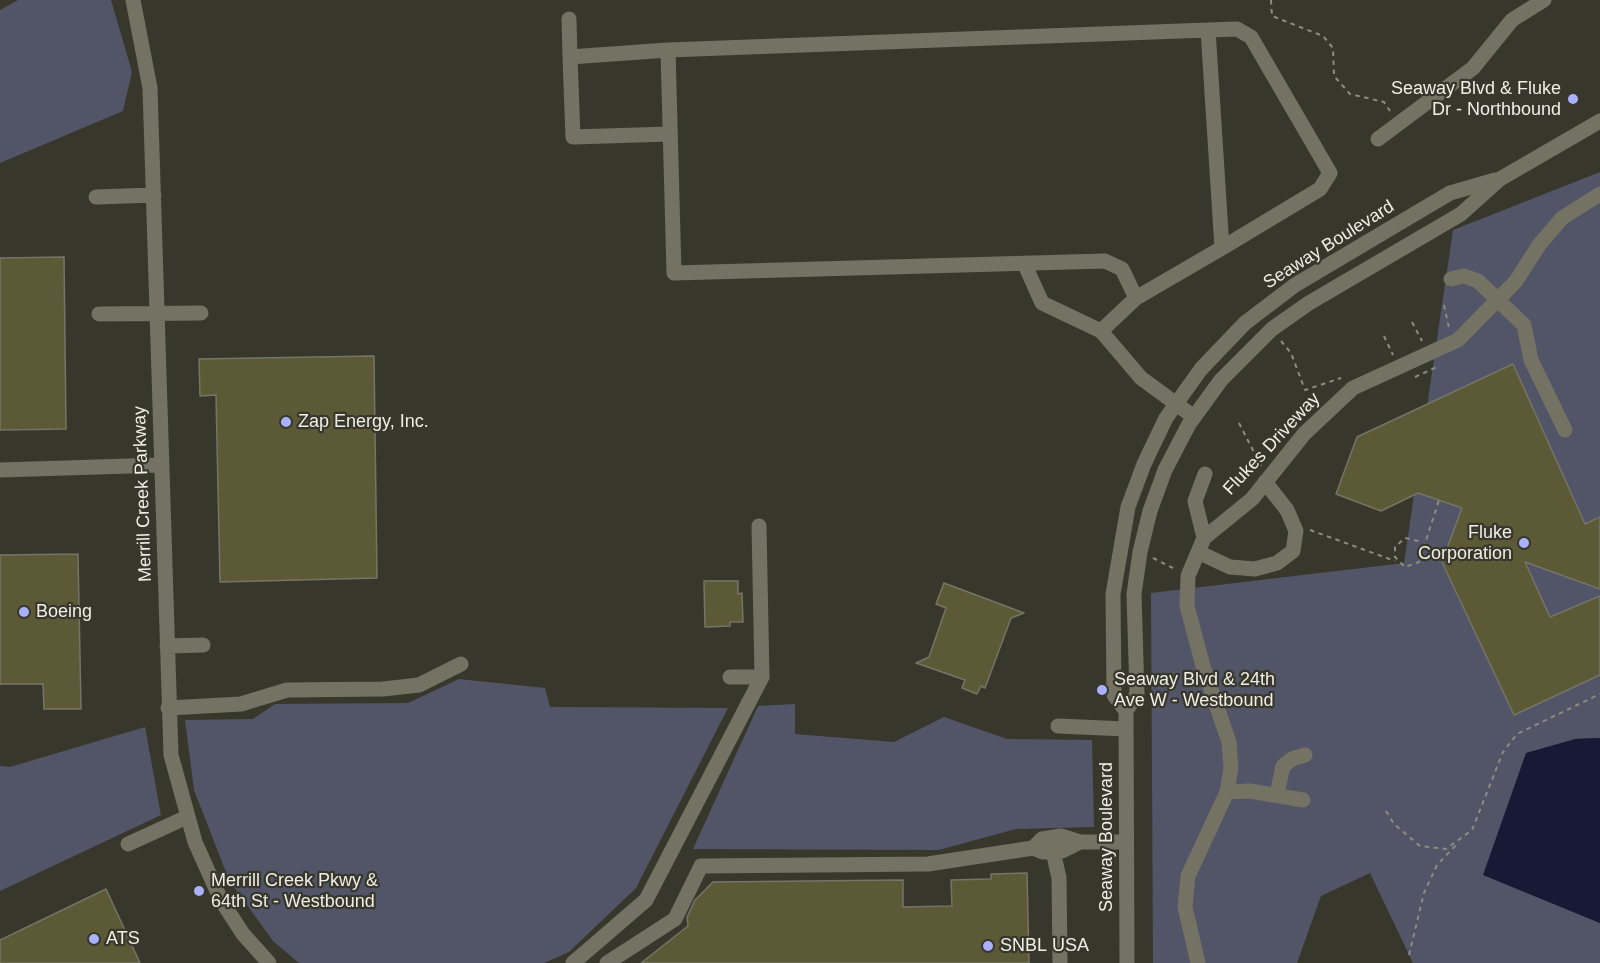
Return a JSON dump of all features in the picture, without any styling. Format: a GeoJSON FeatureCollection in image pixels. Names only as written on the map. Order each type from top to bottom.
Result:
{"type":"FeatureCollection","features":[{"type":"Feature","properties":{"kind":"street","name":"Merrill Creek Parkway"},"geometry":{"type":"LineString","coordinates":[[133,0],[150,88],[171,755],[195,842],[221,900],[243,934],[269,963]]}},
{"type":"Feature","properties":{"kind":"street"},"geometry":{"type":"LineString","coordinates":[[1378,139],[1473,68],[1512,20],[1544,0]]}},
{"type":"Feature","properties":{"kind":"street"},"geometry":{"type":"LineString","coordinates":[[569,20],[573,137],[670,134]]}},
{"type":"Feature","properties":{"kind":"street"},"geometry":{"type":"LineString","coordinates":[[570,57],[668,50],[1237,29],[1251,38],[1330,173],[1320,189],[1136,298],[1101,331]]}},
{"type":"Feature","properties":{"kind":"street"},"geometry":{"type":"LineString","coordinates":[[1208,30],[1222,248]]}},
{"type":"Feature","properties":{"kind":"street"},"geometry":{"type":"LineString","coordinates":[[668,50],[674,273],[1105,261],[1122,269],[1136,298]]}},
{"type":"Feature","properties":{"kind":"street","name":"Seaway Boulevard"},"geometry":{"type":"LineString","coordinates":[[1126,963],[1126,711],[1137,694],[1134,594],[1140,552],[1150,511],[1165,470],[1194,417],[1221,380],[1272,329],[1309,303],[1461,214],[1500,179],[1600,121]]}},
{"type":"Feature","properties":{"kind":"street","name":"Seaway Boulevard"},"geometry":{"type":"LineString","coordinates":[[1126,711],[1114,695],[1113,594],[1128,507],[1144,464],[1166,418],[1201,369],[1245,323],[1295,285],[1450,193],[1500,179]]}},
{"type":"Feature","properties":{"kind":"street","name":"Flukes Driveway"},"geometry":{"type":"LineString","coordinates":[[1197,963],[1185,907],[1188,876],[1227,792],[1231,768],[1229,742],[1203,666],[1187,606],[1188,576],[1201,545],[1252,499],[1304,434],[1353,388],[1458,340],[1516,281],[1539,245],[1562,218],[1600,194]]}},
{"type":"Feature","properties":{"kind":"street"},"geometry":{"type":"LineString","coordinates":[[96,197],[154,195]]}},
{"type":"Feature","properties":{"kind":"street"},"geometry":{"type":"LineString","coordinates":[[1025,265],[1042,303],[1101,331],[1141,378],[1194,417]]}},
{"type":"Feature","properties":{"kind":"street"},"geometry":{"type":"LineString","coordinates":[[1450,279],[1464,276],[1478,281],[1524,325],[1531,360],[1565,430]]}},
{"type":"Feature","properties":{"kind":"street"},"geometry":{"type":"LineString","coordinates":[[99,314],[201,313]]}},
{"type":"Feature","properties":{"kind":"street"},"geometry":{"type":"LineString","coordinates":[[0,470],[162,465]]}},
{"type":"Feature","properties":{"kind":"street"},"geometry":{"type":"LineString","coordinates":[[1205,474],[1195,501],[1201,545],[1230,567],[1255,569],[1277,563],[1293,551],[1296,531],[1287,510],[1268,478]]}},
{"type":"Feature","properties":{"kind":"street"},"geometry":{"type":"LineString","coordinates":[[573,963],[646,900],[762,677],[759,526]]}},
{"type":"Feature","properties":{"kind":"street"},"geometry":{"type":"LineString","coordinates":[[166,646],[204,645]]}},
{"type":"Feature","properties":{"kind":"street"},"geometry":{"type":"LineString","coordinates":[[168,708],[241,704],[287,690],[419,685],[461,664]]}},
{"type":"Feature","properties":{"kind":"street"},"geometry":{"type":"LineString","coordinates":[[730,677],[762,677]]}},
{"type":"Feature","properties":{"kind":"street"},"geometry":{"type":"LineString","coordinates":[[1058,726],[1126,729]]}},
{"type":"Feature","properties":{"kind":"street"},"geometry":{"type":"LineString","coordinates":[[1277,795],[1283,766],[1292,759],[1305,755]]}},
{"type":"Feature","properties":{"kind":"street"},"geometry":{"type":"LineString","coordinates":[[1227,792],[1250,791],[1303,800]]}},
{"type":"Feature","properties":{"kind":"street"},"geometry":{"type":"LineString","coordinates":[[128,844],[187,817]]}},
{"type":"Feature","properties":{"kind":"street"},"geometry":{"type":"LineString","coordinates":[[1033,848],[1041,838],[1061,836],[1080,842],[1126,842]]}},
{"type":"Feature","properties":{"kind":"street"},"geometry":{"type":"LineString","coordinates":[[607,963],[675,919],[701,866],[928,864],[1033,848],[1043,852],[1062,850],[1080,842]]}},
{"type":"Feature","properties":{"kind":"street"},"geometry":{"type":"LineString","coordinates":[[1053,851],[1059,878],[1060,963]]}},
{"type":"Feature","properties":{"kind":"path"},"geometry":{"type":"LineString","coordinates":[[1271,0],[1272,16],[1323,36],[1333,48],[1334,75],[1350,94],[1384,102],[1399,124]]}},
{"type":"Feature","properties":{"kind":"path"},"geometry":{"type":"LineString","coordinates":[[1272,329],[1291,353],[1305,390],[1346,376]]}},
{"type":"Feature","properties":{"kind":"path"},"geometry":{"type":"LineString","coordinates":[[1412,378],[1428,373],[1443,364]]}},
{"type":"Feature","properties":{"kind":"path"},"geometry":{"type":"LineString","coordinates":[[1239,423],[1268,478]]}},
{"type":"Feature","properties":{"kind":"path"},"geometry":{"type":"LineString","coordinates":[[1296,531],[1307,529],[1397,561],[1405,567],[1415,566],[1422,558],[1439,500]]}},
{"type":"Feature","properties":{"kind":"path"},"geometry":{"type":"LineString","coordinates":[[1397,561],[1394,552],[1401,540],[1414,539],[1423,549]]}},
{"type":"Feature","properties":{"kind":"path"},"geometry":{"type":"LineString","coordinates":[[1140,552],[1188,576]]}},
{"type":"Feature","properties":{"kind":"path"},"geometry":{"type":"LineString","coordinates":[[1409,954],[1424,893],[1437,865],[1472,830],[1503,752],[1517,734],[1600,694]]}},
{"type":"Feature","properties":{"kind":"path"},"geometry":{"type":"LineString","coordinates":[[1386,812],[1394,824],[1420,846],[1446,849],[1459,842]]}},
{"type":"Feature","properties":{"kind":"shaded area"},"geometry":{"type":"Polygon","coordinates":[[[18,0],[111,0],[132,72],[123,111],[0,163],[0,10],[18,0]]]}},
{"type":"Feature","properties":{"kind":"shaded area"},"geometry":{"type":"Polygon","coordinates":[[[1600,172],[1600,738],[1575,739],[1484,875],[1600,923],[1600,963],[1413,963],[1370,873],[1321,896],[1297,963],[1153,963],[1151,593],[1404,563],[1453,230],[1600,172]]]}},
{"type":"Feature","properties":{"kind":"shaded area"},"geometry":{"type":"Polygon","coordinates":[[[459,679],[545,688],[550,707],[728,708],[636,888],[569,952],[544,963],[299,963],[273,941],[229,880],[194,790],[185,720],[253,719],[275,704],[408,703],[459,679]]]}},
{"type":"Feature","properties":{"kind":"shaded area"},"geometry":{"type":"Polygon","coordinates":[[[795,704],[795,734],[894,742],[944,717],[1007,739],[1092,740],[1094,827],[1016,829],[939,850],[693,849],[758,706],[795,704]]]}},
{"type":"Feature","properties":{"kind":"shaded area"},"geometry":{"type":"Polygon","coordinates":[[[145,727],[161,815],[0,891],[0,766],[10,767],[145,727]]]}},
{"type":"Feature","properties":{"kind":"shaded area"},"geometry":{"type":"Polygon","coordinates":[[[1600,738],[1600,923],[1483,875],[1526,753],[1575,739],[1600,738]]]}},
{"type":"Feature","properties":{"kind":"building"},"geometry":{"type":"Polygon","coordinates":[[[64,257],[66,429],[0,430],[0,258],[64,257]]]}},
{"type":"Feature","properties":{"kind":"building"},"geometry":{"type":"Polygon","coordinates":[[[374,356],[377,578],[220,582],[216,395],[200,396],[199,359],[374,356]]]}},
{"type":"Feature","properties":{"kind":"building","name":"Fluke Corporation"},"geometry":{"type":"Polygon","coordinates":[[[1513,364],[1585,524],[1600,517],[1600,589],[1525,562],[1550,617],[1600,596],[1600,675],[1514,715],[1442,562],[1462,508],[1418,493],[1381,511],[1336,494],[1357,437],[1513,364]]]}},
{"type":"Feature","properties":{"kind":"building"},"geometry":{"type":"Polygon","coordinates":[[[78,554],[81,709],[44,709],[43,684],[0,684],[0,555],[78,554]]]}},
{"type":"Feature","properties":{"kind":"building"},"geometry":{"type":"Polygon","coordinates":[[[704,581],[738,581],[738,594],[742,593],[743,622],[730,622],[730,626],[705,627],[704,581]]]}},
{"type":"Feature","properties":{"kind":"building"},"geometry":{"type":"Polygon","coordinates":[[[944,583],[1024,613],[1011,618],[985,688],[981,686],[977,694],[962,688],[965,680],[916,663],[929,657],[946,608],[936,604],[944,583]]]}},
{"type":"Feature","properties":{"kind":"building"},"geometry":{"type":"Polygon","coordinates":[[[1027,873],[1029,963],[641,963],[688,926],[687,917],[695,900],[713,882],[903,880],[903,907],[952,906],[951,880],[991,879],[991,874],[1027,873]]]}},
{"type":"Feature","properties":{"kind":"building"},"geometry":{"type":"Polygon","coordinates":[[[106,889],[140,963],[0,963],[0,940],[106,889]]]}},
{"type":"Feature","properties":{"kind":"place","name":"Seaway Blvd & Fluke Dr - Northbound"},"geometry":{"type":"Point","coordinates":[1573,99]}},
{"type":"Feature","properties":{"kind":"place","name":"Zap Energy, Inc."},"geometry":{"type":"Point","coordinates":[286,422]}},
{"type":"Feature","properties":{"kind":"place","name":"Fluke Corporation"},"geometry":{"type":"Point","coordinates":[1524,543]}},
{"type":"Feature","properties":{"kind":"place","name":"Boeing"},"geometry":{"type":"Point","coordinates":[24,612]}},
{"type":"Feature","properties":{"kind":"place","name":"Seaway Blvd & 24th Ave W - Westbound"},"geometry":{"type":"Point","coordinates":[1102,690]}},
{"type":"Feature","properties":{"kind":"place","name":"Merrill Creek Pkwy & 64th St - Westbound"},"geometry":{"type":"Point","coordinates":[199,891]}},
{"type":"Feature","properties":{"kind":"place","name":"ATS"},"geometry":{"type":"Point","coordinates":[94,939]}},
{"type":"Feature","properties":{"kind":"place","name":"SNBL USA"},"geometry":{"type":"Point","coordinates":[988,946]}}]}
